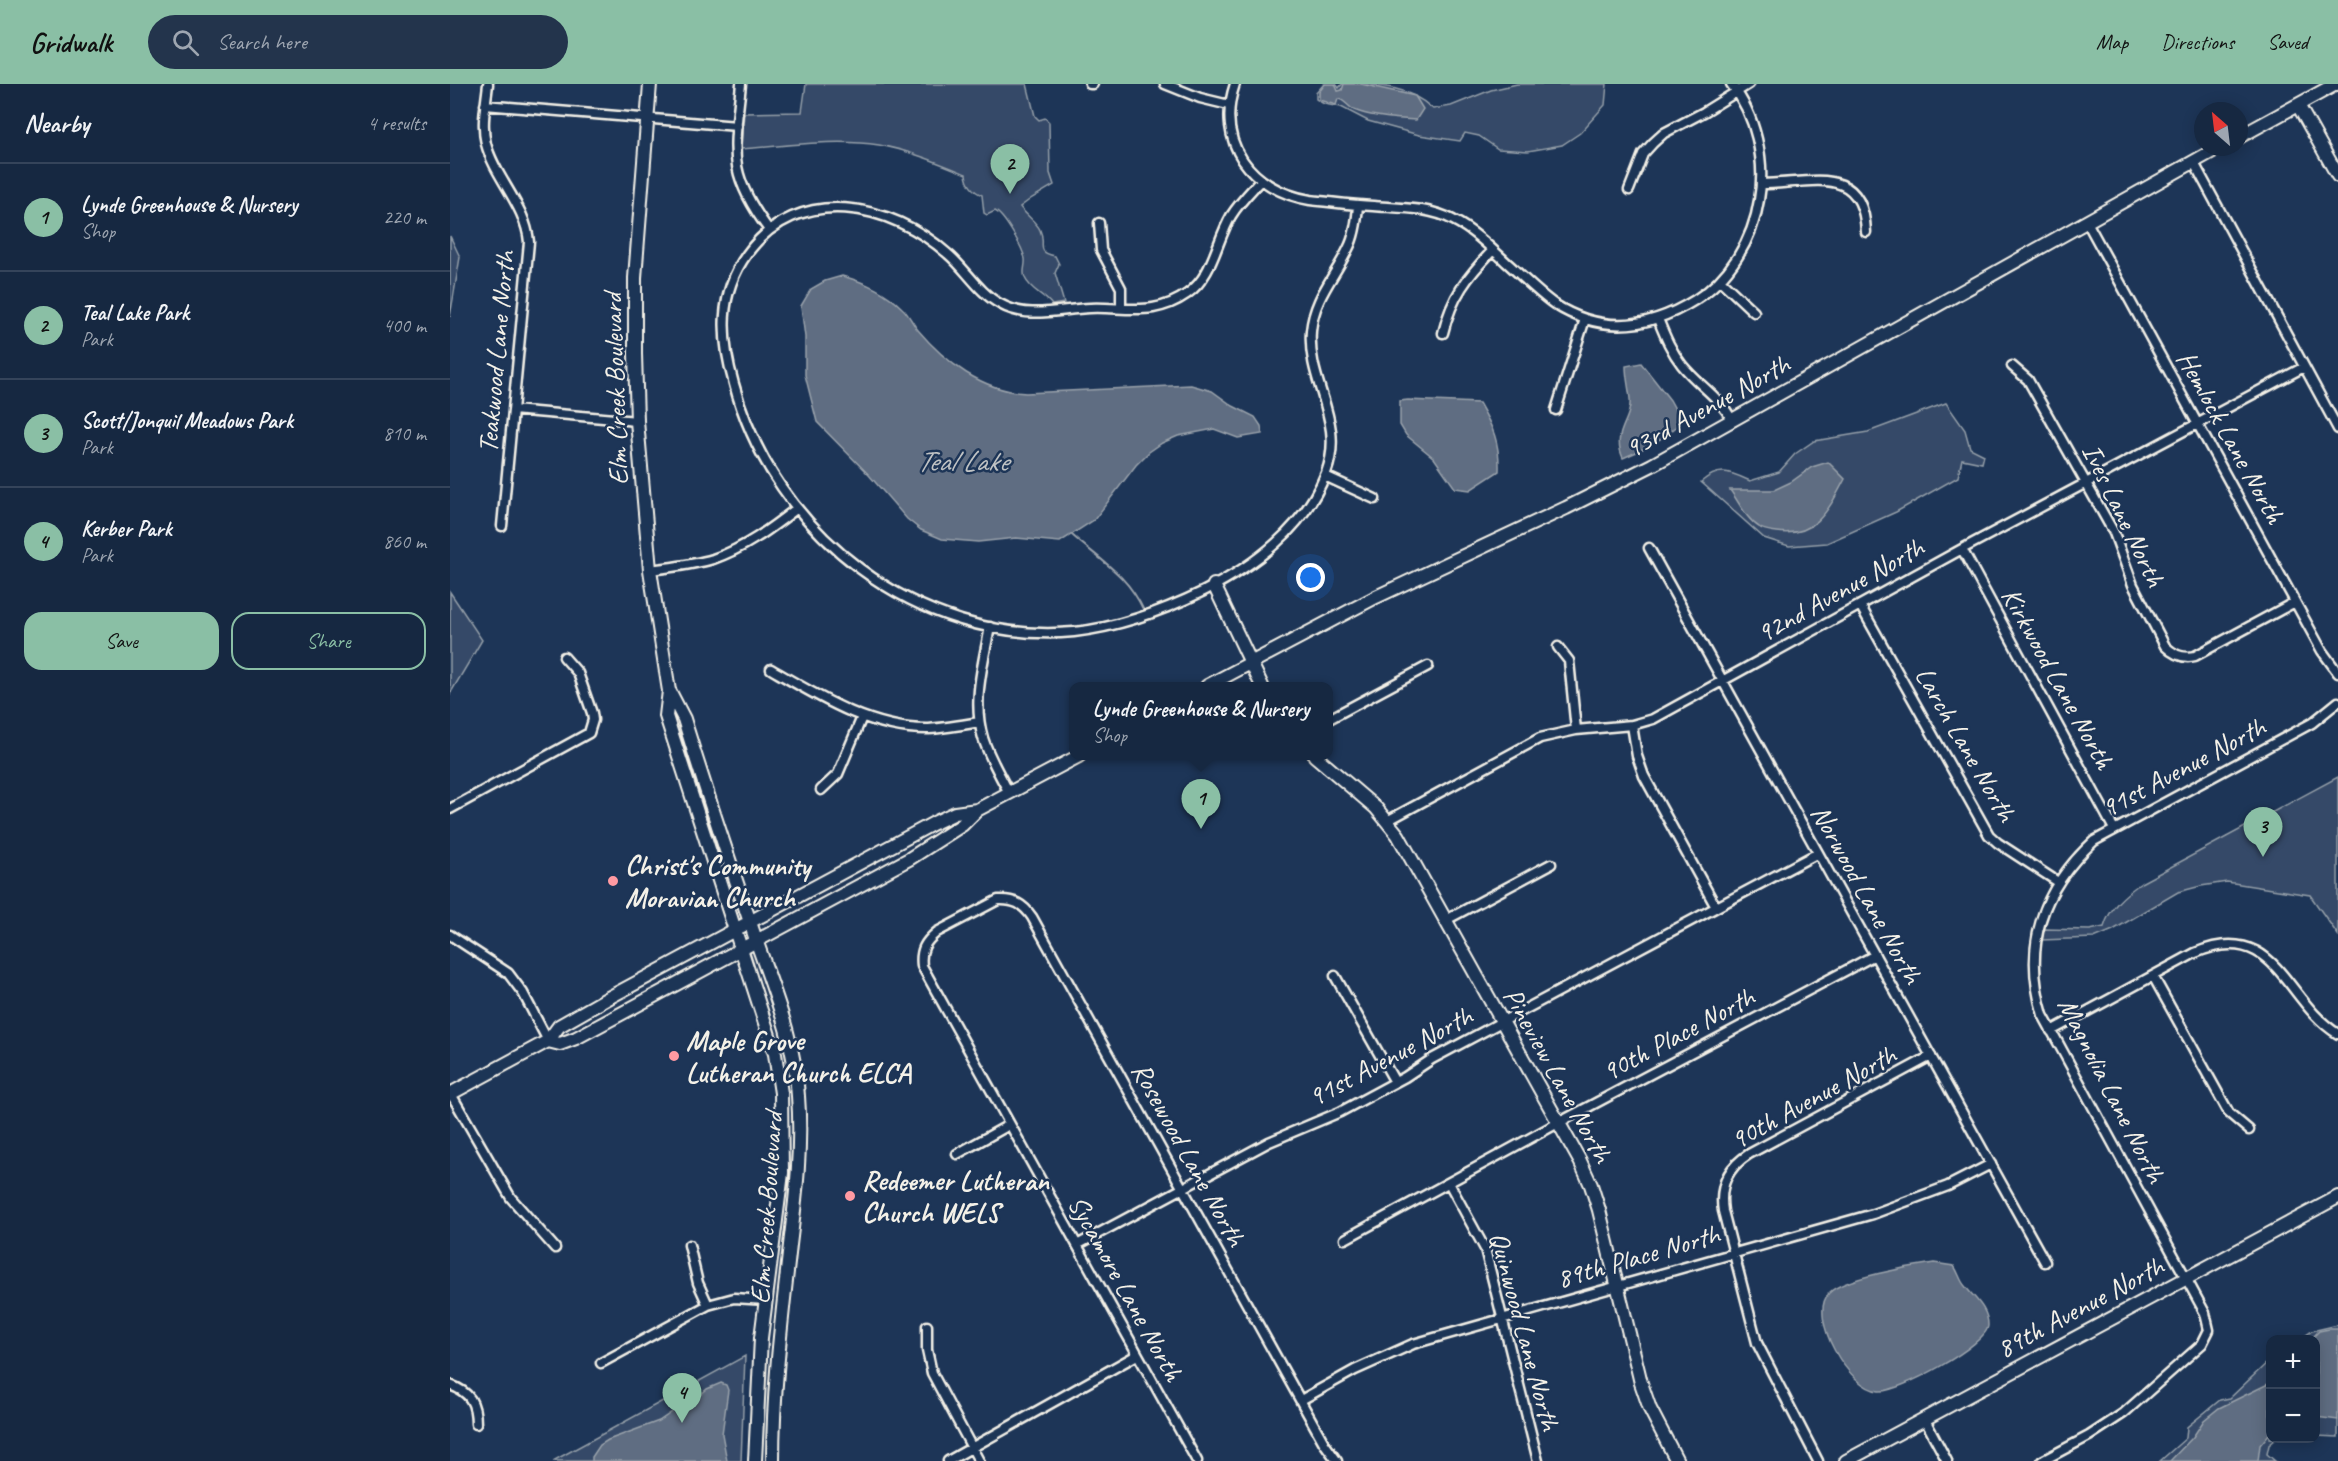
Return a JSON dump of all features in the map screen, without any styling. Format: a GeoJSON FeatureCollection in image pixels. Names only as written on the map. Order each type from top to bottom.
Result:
{"type":"FeatureCollection","features":[{"type":"Feature","properties":{"kind":"street","name":"Teakwood Lane North"},"geometry":{"type":"LineString","coordinates":[[488,84],[484,132],[486,146],[529,234],[502,526]]}},
{"type":"Feature","properties":{"kind":"street","name":"Elm Creek Boulevard"},"geometry":{"type":"LineString","coordinates":[[650,84],[635,278],[637,421],[650,570],[669,691],[666,716],[775,1054],[781,1093],[782,1173],[760,1348],[755,1461]]}},
{"type":"Feature","properties":{"kind":"street"},"geometry":{"type":"LineString","coordinates":[[741,84],[735,152],[740,183],[747,199],[769,230]]}},
{"type":"Feature","properties":{"kind":"street"},"geometry":{"type":"LineString","coordinates":[[1164,84],[1200,98],[1229,105]]}},
{"type":"Feature","properties":{"kind":"street"},"geometry":{"type":"LineString","coordinates":[[1235,84],[1229,105],[1230,125],[1237,150],[1245,164],[1260,181],[1292,197],[1417,209],[1453,219],[1468,228],[1555,304],[1585,319],[1625,324],[1658,319],[1701,296],[1720,280],[1744,246],[1753,225],[1762,184],[1756,137],[1734,88]]}},
{"type":"Feature","properties":{"kind":"street"},"geometry":{"type":"LineString","coordinates":[[1629,190],[1643,154],[1653,143],[1734,88],[1749,84]]}},
{"type":"Feature","properties":{"kind":"street"},"geometry":{"type":"LineString","coordinates":[[2248,131],[2336,84]]}},
{"type":"Feature","properties":{"kind":"street"},"geometry":{"type":"LineString","coordinates":[[486,105],[737,126]]}},
{"type":"Feature","properties":{"kind":"street"},"geometry":{"type":"LineString","coordinates":[[2298,105],[2338,176]]}},
{"type":"Feature","properties":{"kind":"street","name":"93rd Avenue North"},"geometry":{"type":"LineString","coordinates":[[1216,682],[1376,597],[1599,492],[1732,421],[2203,156]]}},
{"type":"Feature","properties":{"kind":"street"},"geometry":{"type":"LineString","coordinates":[[2193,161],[2338,429]]}},
{"type":"Feature","properties":{"kind":"street"},"geometry":{"type":"LineString","coordinates":[[1762,184],[1817,180],[1829,180],[1841,184],[1859,199],[1865,217],[1866,232]]}},
{"type":"Feature","properties":{"kind":"street"},"geometry":{"type":"LineString","coordinates":[[1260,181],[1231,217],[1206,274],[1197,287],[1185,296],[1156,308],[1086,308],[1029,313],[1004,307],[992,299],[950,255],[930,239],[908,225],[866,209],[826,208],[806,213],[769,230],[747,254],[732,282],[727,297],[723,328],[730,371],[747,426],[768,466],[796,509],[845,558],[873,579],[933,611],[990,627],[1044,632],[1097,628],[1149,615],[1214,585],[1247,566],[1280,540],[1301,515],[1325,476],[1333,439],[1331,422],[1313,367],[1312,328],[1323,290],[1352,240],[1358,205]]}},
{"type":"Feature","properties":{"kind":"street","name":"Hemlock Lane North"},"geometry":{"type":"LineString","coordinates":[[2087,222],[2322,651],[2338,673]]}},
{"type":"Feature","properties":{"kind":"street"},"geometry":{"type":"LineString","coordinates":[[1098,223],[1101,250],[1121,288],[1121,308]]}},
{"type":"Feature","properties":{"kind":"street"},"geometry":{"type":"LineString","coordinates":[[1443,333],[1451,304],[1460,288],[1493,250]]}},
{"type":"Feature","properties":{"kind":"street"},"geometry":{"type":"LineString","coordinates":[[1720,280],[1754,312]]}},
{"type":"Feature","properties":{"kind":"street"},"geometry":{"type":"LineString","coordinates":[[1556,410],[1585,319]]}},
{"type":"Feature","properties":{"kind":"street"},"geometry":{"type":"LineString","coordinates":[[1658,319],[1671,349],[1695,378],[1718,399],[1732,421]]}},
{"type":"Feature","properties":{"kind":"street","name":"Ives Lane North"},"geometry":{"type":"LineString","coordinates":[[2012,366],[2028,380],[2114,533],[2133,585],[2165,646],[2176,655],[2195,656],[2295,602]]}},
{"type":"Feature","properties":{"kind":"street","name":"92nd Avenue North"},"geometry":{"type":"LineString","coordinates":[[1387,821],[1540,738],[1576,730],[1632,725],[1653,719],[1962,549],[2304,367]]}},
{"type":"Feature","properties":{"kind":"street"},"geometry":{"type":"LineString","coordinates":[[513,410],[637,421]]}},
{"type":"Feature","properties":{"kind":"street"},"geometry":{"type":"LineString","coordinates":[[1325,476],[1375,499]]}},
{"type":"Feature","properties":{"kind":"street"},"geometry":{"type":"LineString","coordinates":[[650,570],[712,559],[733,551],[753,541],[796,509]]}},
{"type":"Feature","properties":{"kind":"street","name":"Norwood Lane North"},"geometry":{"type":"LineString","coordinates":[[1649,548],[2045,1262]]}},
{"type":"Feature","properties":{"kind":"street","name":"Kirkwood Lane North"},"geometry":{"type":"LineString","coordinates":[[1962,549],[2114,829]]}},
{"type":"Feature","properties":{"kind":"street"},"geometry":{"type":"LineString","coordinates":[[1214,585],[1260,682]]}},
{"type":"Feature","properties":{"kind":"street","name":"Larch Lane North"},"geometry":{"type":"LineString","coordinates":[[1860,605],[1989,835],[2058,882]]}},
{"type":"Feature","properties":{"kind":"street"},"geometry":{"type":"LineString","coordinates":[[990,627],[979,686],[977,705],[979,722],[983,740],[1010,793]]}},
{"type":"Feature","properties":{"kind":"street"},"geometry":{"type":"LineString","coordinates":[[1558,647],[1569,661],[1576,730]]}},
{"type":"Feature","properties":{"kind":"street"},"geometry":{"type":"LineString","coordinates":[[450,809],[589,733],[593,720],[592,713],[578,673],[564,657]]}},
{"type":"Feature","properties":{"kind":"street"},"geometry":{"type":"LineString","coordinates":[[1333,717],[1428,666]]}},
{"type":"Feature","properties":{"kind":"street"},"geometry":{"type":"LineString","coordinates":[[771,669],[862,717],[901,727],[928,729],[979,722]]}},
{"type":"Feature","properties":{"kind":"street","name":"Elm Creek Boulevard"},"geometry":{"type":"LineString","coordinates":[[669,691],[684,719],[756,940],[775,989],[789,1042],[798,1094],[795,1195],[773,1414],[773,1461]]}},
{"type":"Feature","properties":{"kind":"street","name":"91st Avenue North"},"geometry":{"type":"LineString","coordinates":[[2058,882],[2094,841],[2312,723],[2338,702]]}},
{"type":"Feature","properties":{"kind":"street"},"geometry":{"type":"LineString","coordinates":[[821,790],[838,774],[862,717]]}},
{"type":"Feature","properties":{"kind":"street"},"geometry":{"type":"LineString","coordinates":[[1632,725],[1641,769],[1716,907]]}},
{"type":"Feature","properties":{"kind":"street"},"geometry":{"type":"LineString","coordinates":[[450,935],[508,973],[523,993],[548,1041],[560,1044],[576,1038],[909,859],[962,825],[977,810],[1072,760]]}},
{"type":"Feature","properties":{"kind":"street","name":"Pineview Lane North"},"geometry":{"type":"LineString","coordinates":[[1320,760],[1376,807],[1398,835],[1591,1185],[1644,1392],[1650,1409],[1677,1461]]}},
{"type":"Feature","properties":{"kind":"street"},"geometry":{"type":"LineString","coordinates":[[555,1248],[511,1198],[450,1094],[548,1041],[559,1026],[735,929],[934,823],[955,813],[977,810]]}},
{"type":"Feature","properties":{"kind":"street","name":"91st Avenue North"},"geometry":{"type":"LineString","coordinates":[[1077,1245],[1286,1134],[1340,1112],[1502,1021],[1818,853]]}},
{"type":"Feature","properties":{"kind":"street"},"geometry":{"type":"LineString","coordinates":[[1446,920],[1551,864]]}},
{"type":"Feature","properties":{"kind":"street","name":"Magnolia Lane North"},"geometry":{"type":"LineString","coordinates":[[2042,1461],[2098,1431],[2124,1413],[2202,1344],[2209,1330],[2208,1322],[2186,1278],[2051,1031],[2038,997],[2034,953],[2039,926],[2058,882]]}},
{"type":"Feature","properties":{"kind":"street","name":"Rosewood Lane North"},"geometry":{"type":"LineString","coordinates":[[984,907],[998,900],[1009,900],[1020,903],[1027,910],[1324,1443],[1337,1461]]}},
{"type":"Feature","properties":{"kind":"street","name":"Sycamore Lane North"},"geometry":{"type":"LineString","coordinates":[[984,907],[937,932],[923,947],[921,957],[925,974],[1197,1461]]}},
{"type":"Feature","properties":{"kind":"street"},"geometry":{"type":"LineString","coordinates":[[2051,1031],[2208,947],[2222,945],[2251,948],[2276,965],[2316,1018],[2338,1034]]}},
{"type":"Feature","properties":{"kind":"street","name":"90th Place North"},"geometry":{"type":"LineString","coordinates":[[1345,1239],[1875,955]]}},
{"type":"Feature","properties":{"kind":"street"},"geometry":{"type":"LineString","coordinates":[[1335,976],[1395,1082]]}},
{"type":"Feature","properties":{"kind":"street"},"geometry":{"type":"LineString","coordinates":[[2153,976],[2229,1113],[2249,1130]]}},
{"type":"Feature","properties":{"kind":"street","name":"90th Avenue North"},"geometry":{"type":"LineString","coordinates":[[1818,1461],[1757,1343],[1723,1211],[1721,1190],[1730,1169],[1739,1160],[1931,1056]]}},
{"type":"Feature","properties":{"kind":"street"},"geometry":{"type":"LineString","coordinates":[[957,1154],[1009,1125]]}},
{"type":"Feature","properties":{"kind":"street","name":"89th Place North"},"geometry":{"type":"LineString","coordinates":[[1301,1400],[1355,1370],[1398,1350],[1501,1318],[1915,1200],[1991,1164]]}},
{"type":"Feature","properties":{"kind":"street","name":"Quinwood Lane North"},"geometry":{"type":"LineString","coordinates":[[1449,1183],[1485,1249],[1538,1461]]}},
{"type":"Feature","properties":{"kind":"street","name":"89th Avenue North"},"geometry":{"type":"LineString","coordinates":[[1846,1461],[2338,1197]]}},
{"type":"Feature","properties":{"kind":"street"},"geometry":{"type":"LineString","coordinates":[[689,1245],[698,1283],[708,1305]]}},
{"type":"Feature","properties":{"kind":"street"},"geometry":{"type":"LineString","coordinates":[[601,1363],[708,1305],[734,1298],[766,1300]]}},
{"type":"Feature","properties":{"kind":"street"},"geometry":{"type":"LineString","coordinates":[[927,1326],[927,1350],[932,1373],[979,1461]]}},
{"type":"Feature","properties":{"kind":"street"},"geometry":{"type":"LineString","coordinates":[[948,1461],[1137,1355]]}},
{"type":"Feature","properties":{"kind":"street"},"geometry":{"type":"LineString","coordinates":[[450,1385],[465,1392],[471,1398],[476,1424]]}},
{"type":"Feature","properties":{"kind":"street"},"geometry":{"type":"LineString","coordinates":[[1924,1418],[1947,1461]]}},
{"type":"Feature","properties":{"kind":"shaded area"},"geometry":{"type":"Polygon","coordinates":[[[806,84],[1027,84],[1035,116],[1039,120],[1045,118],[1049,122],[1050,173],[1054,185],[1020,207],[1039,228],[1043,250],[1055,256],[1059,264],[1055,273],[1064,303],[1052,305],[1027,282],[1024,273],[1024,254],[1017,240],[999,214],[995,211],[987,215],[984,213],[982,195],[971,187],[966,174],[901,150],[862,143],[810,143],[741,149],[744,113],[802,112],[806,84]]]}},
{"type":"Feature","properties":{"kind":"shaded area"},"geometry":{"type":"Polygon","coordinates":[[[1324,84],[1336,84],[1339,88],[1342,84],[1390,88],[1413,95],[1433,109],[1451,106],[1491,90],[1517,84],[1607,84],[1605,105],[1580,133],[1562,145],[1528,151],[1498,149],[1479,136],[1465,133],[1460,141],[1419,135],[1368,121],[1341,107],[1324,104],[1316,99],[1316,93],[1324,84]]]}},
{"type":"Feature","properties":{"kind":"shaded area"},"geometry":{"type":"Polygon","coordinates":[[[450,236],[460,257],[450,317],[450,236]]]}},
{"type":"Feature","properties":{"kind":"shaded area"},"geometry":{"type":"Polygon","coordinates":[[[1946,403],[1965,430],[1970,448],[1984,455],[1982,463],[1962,459],[1958,477],[1896,512],[1827,543],[1789,546],[1764,538],[1701,482],[1720,472],[1731,473],[1750,481],[1779,472],[1795,454],[1814,441],[1868,432],[1946,403]]]}},
{"type":"Feature","properties":{"kind":"shaded area"},"geometry":{"type":"Polygon","coordinates":[[[450,592],[482,640],[450,694],[450,592]]]}},
{"type":"Feature","properties":{"kind":"shaded area"},"geometry":{"type":"Polygon","coordinates":[[[2338,777],[2338,935],[2310,895],[2227,882],[2178,892],[2113,930],[2094,938],[2042,940],[2044,929],[2090,930],[2104,927],[2118,902],[2141,883],[2338,777]]]}},
{"type":"Feature","properties":{"kind":"shaded area"},"geometry":{"type":"Polygon","coordinates":[[[2338,1325],[2338,1437],[2320,1436],[2320,1335],[2306,1335],[2312,1331],[2338,1325]]]}},
{"type":"Feature","properties":{"kind":"shaded area"},"geometry":{"type":"Polygon","coordinates":[[[745,1356],[741,1461],[553,1461],[745,1356]]]}},
{"type":"Feature","properties":{"kind":"shaded area"},"geometry":{"type":"Polygon","coordinates":[[[2266,1364],[2266,1443],[2271,1443],[2267,1454],[2275,1461],[2160,1461],[2186,1438],[2187,1427],[2220,1400],[2230,1398],[2266,1364]]]}},
{"type":"Feature","properties":{"kind":"water"},"geometry":{"type":"Polygon","coordinates":[[[1325,84],[1335,84],[1338,91],[1342,90],[1344,84],[1361,84],[1415,96],[1423,109],[1416,120],[1368,114],[1354,110],[1338,99],[1336,105],[1319,100],[1319,92],[1325,84]]]}},
{"type":"Feature","properties":{"kind":"water","name":"Teal Lake"},"geometry":{"type":"Polygon","coordinates":[[[842,276],[867,284],[889,297],[904,310],[918,330],[940,353],[966,373],[995,387],[1026,393],[1191,385],[1212,391],[1233,406],[1255,417],[1261,426],[1262,434],[1238,438],[1214,429],[1178,436],[1162,443],[1136,465],[1094,520],[1060,542],[1016,538],[978,542],[942,539],[921,530],[907,519],[869,475],[817,422],[805,375],[805,337],[801,306],[811,289],[825,281],[842,276]]]}},
{"type":"Feature","properties":{"kind":"water"},"geometry":{"type":"Polygon","coordinates":[[[1641,363],[1670,400],[1681,420],[1664,437],[1623,458],[1619,441],[1630,407],[1626,366],[1641,363]]]}},
{"type":"Feature","properties":{"kind":"water"},"geometry":{"type":"Polygon","coordinates":[[[1400,401],[1479,403],[1495,436],[1499,471],[1470,490],[1455,488],[1434,458],[1406,435],[1400,425],[1400,401]]]}},
{"type":"Feature","properties":{"kind":"water"},"geometry":{"type":"Polygon","coordinates":[[[1828,462],[1845,479],[1827,511],[1811,526],[1802,530],[1790,533],[1761,528],[1746,515],[1730,490],[1774,490],[1791,482],[1812,467],[1828,462]]]}},
{"type":"Feature","properties":{"kind":"water"},"geometry":{"type":"Polygon","coordinates":[[[1934,1263],[1954,1266],[1963,1284],[1986,1313],[1988,1325],[1984,1333],[1959,1355],[1922,1376],[1889,1390],[1879,1391],[1867,1387],[1844,1365],[1827,1334],[1823,1318],[1824,1304],[1829,1293],[1848,1282],[1934,1263]]]}},
{"type":"Feature","properties":{"kind":"water"},"geometry":{"type":"Polygon","coordinates":[[[2338,1329],[2338,1420],[2320,1418],[2320,1335],[2315,1335],[2319,1331],[2338,1329]]]}},
{"type":"Feature","properties":{"kind":"water"},"geometry":{"type":"Polygon","coordinates":[[[721,1383],[726,1385],[728,1390],[722,1434],[727,1461],[592,1461],[600,1445],[608,1440],[659,1421],[678,1408],[690,1404],[707,1389],[721,1383]]]}},
{"type":"Feature","properties":{"kind":"water"},"geometry":{"type":"Polygon","coordinates":[[[2266,1385],[2266,1438],[2260,1445],[2258,1461],[2170,1461],[2193,1437],[2204,1420],[2219,1408],[2266,1385]]]}},
{"type":"Feature","properties":{"kind":"waterway"},"geometry":{"type":"LineString","coordinates":[[1072,535],[1130,587],[1144,611]]}},
{"type":"Feature","properties":{"kind":"place","name":"Teal Lake Park"},"geometry":{"type":"Point","coordinates":[1010,194]}},
{"type":"Feature","properties":{"kind":"place","name":"Lynde Greenhouse & Nursery"},"geometry":{"type":"Point","coordinates":[1201,829]}},
{"type":"Feature","properties":{"kind":"place","name":"Scott/Jonquil Meadows Park"},"geometry":{"type":"Point","coordinates":[2263,857]}},
{"type":"Feature","properties":{"kind":"place","name":"Christ's Community Moravian Church"},"geometry":{"type":"Point","coordinates":[613,881]}},
{"type":"Feature","properties":{"kind":"place","name":"Maple Grove Lutheran Church ELCA"},"geometry":{"type":"Point","coordinates":[674,1056]}},
{"type":"Feature","properties":{"kind":"place","name":"Redeemer Lutheran Church WELS"},"geometry":{"type":"Point","coordinates":[850,1196]}},
{"type":"Feature","properties":{"kind":"place","name":"Kerber Park"},"geometry":{"type":"Point","coordinates":[682,1423]}}]}
